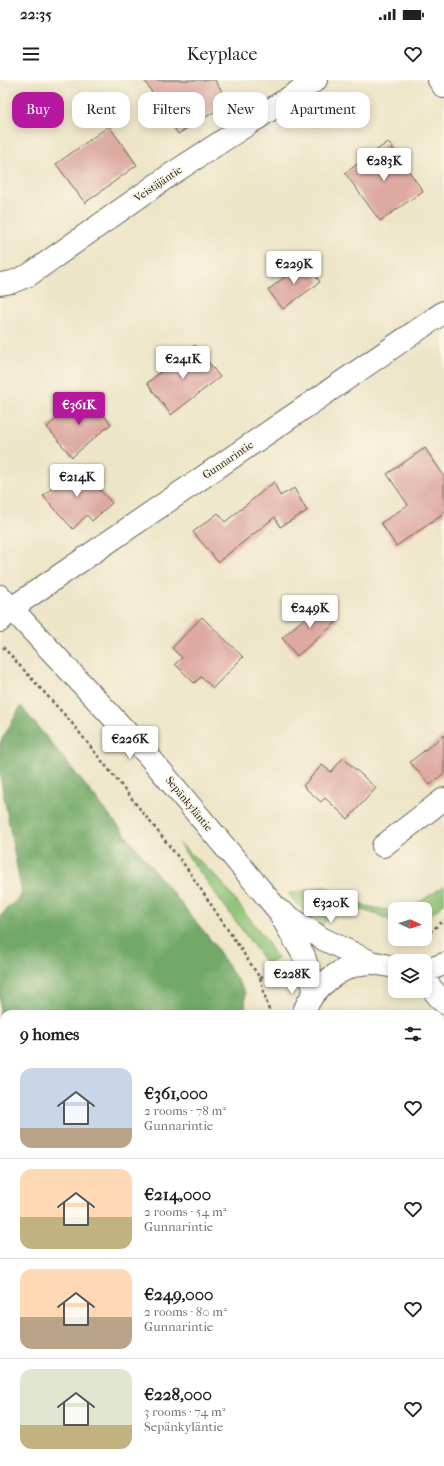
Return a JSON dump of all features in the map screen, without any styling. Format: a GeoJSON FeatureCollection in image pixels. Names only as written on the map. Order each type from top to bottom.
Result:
{"type":"FeatureCollection","features":[{"type":"Feature","properties":{"kind":"street","name":"Veistäjäntie"},"geometry":{"type":"LineString","coordinates":[[0,284],[12,282],[29,275],[170,175],[316,80]]}},
{"type":"Feature","properties":{"kind":"street"},"geometry":{"type":"LineString","coordinates":[[439,80],[444,87]]}},
{"type":"Feature","properties":{"kind":"street","name":"Gunnarintie"},"geometry":{"type":"LineString","coordinates":[[4,608],[444,312]]}},
{"type":"Feature","properties":{"kind":"street","name":"Sepänkyläntie"},"geometry":{"type":"LineString","coordinates":[[4,608],[146,753],[276,909],[304,956],[314,992]]}},
{"type":"Feature","properties":{"kind":"street"},"geometry":{"type":"LineString","coordinates":[[383,846],[444,799]]}},
{"type":"Feature","properties":{"kind":"street","name":"Sepänkyläntie"},"geometry":{"type":"LineString","coordinates":[[276,909],[323,939],[373,963]]}},
{"type":"Feature","properties":{"kind":"street"},"geometry":{"type":"LineString","coordinates":[[305,1010],[314,992],[331,977],[347,968],[373,963],[388,966]]}},
{"type":"Feature","properties":{"kind":"street"},"geometry":{"type":"LineString","coordinates":[[432,968],[436,968],[444,964]]}},
{"type":"Feature","properties":{"kind":"street"},"geometry":{"type":"LineString","coordinates":[[432,989],[444,1003]]}},
{"type":"Feature","properties":{"kind":"path"},"geometry":{"type":"LineString","coordinates":[[0,643],[71,722],[186,867],[260,978],[269,1010]]}},
{"type":"Feature","properties":{"kind":"path"},"geometry":{"type":"LineString","coordinates":[[432,931],[444,920]]}},
{"type":"Feature","properties":{"kind":"green space"},"geometry":{"type":"Polygon","coordinates":[[[21,706],[214,944],[245,992],[246,1010],[0,1010],[0,916],[22,894],[0,775],[0,743],[21,706]]]}},
{"type":"Feature","properties":{"kind":"green space"},"geometry":{"type":"Polygon","coordinates":[[[178,842],[218,878],[264,937],[278,959],[266,963],[178,842]]]}},
{"type":"Feature","properties":{"kind":"green space"},"geometry":{"type":"Polygon","coordinates":[[[324,886],[358,903],[388,910],[388,920],[366,911],[350,909],[334,913],[320,927],[288,894],[324,886]]]}},
{"type":"Feature","properties":{"kind":"green space"},"geometry":{"type":"Polygon","coordinates":[[[444,886],[444,904],[432,913],[432,902],[420,902],[444,886]]]}},
{"type":"Feature","properties":{"kind":"building"},"geometry":{"type":"Polygon","coordinates":[[[144,80],[215,80],[222,92],[213,92],[213,113],[205,118],[205,92],[152,92],[144,80]]]}},
{"type":"Feature","properties":{"kind":"building"},"geometry":{"type":"Polygon","coordinates":[[[106,128],[110,128],[137,165],[85,203],[56,164],[106,128]]]}},
{"type":"Feature","properties":{"kind":"building"},"geometry":{"type":"Polygon","coordinates":[[[174,128],[188,128],[178,134],[174,128]]]}},
{"type":"Feature","properties":{"kind":"building"},"geometry":{"type":"Polygon","coordinates":[[[388,142],[423,191],[380,221],[345,173],[388,142]]]}},
{"type":"Feature","properties":{"kind":"building"},"geometry":{"type":"Polygon","coordinates":[[[305,261],[320,282],[283,309],[268,290],[305,261]]]}},
{"type":"Feature","properties":{"kind":"building"},"geometry":{"type":"Polygon","coordinates":[[[195,345],[220,377],[171,415],[147,383],[195,345]]]}},
{"type":"Feature","properties":{"kind":"building"},"geometry":{"type":"Polygon","coordinates":[[[86,394],[111,424],[72,457],[47,427],[86,394]]]}},
{"type":"Feature","properties":{"kind":"building"},"geometry":{"type":"Polygon","coordinates":[[[425,448],[444,476],[444,514],[396,546],[381,523],[408,505],[387,474],[425,448]]]}},
{"type":"Feature","properties":{"kind":"building"},"geometry":{"type":"Polygon","coordinates":[[[77,465],[112,503],[92,521],[87,515],[73,529],[43,496],[77,465]]]}},
{"type":"Feature","properties":{"kind":"building"},"geometry":{"type":"Polygon","coordinates":[[[274,482],[280,496],[294,488],[307,511],[280,527],[275,517],[218,562],[193,532],[218,513],[225,522],[274,482]]]}},
{"type":"Feature","properties":{"kind":"building"},"geometry":{"type":"Polygon","coordinates":[[[322,603],[338,621],[297,656],[282,638],[322,603]]]}},
{"type":"Feature","properties":{"kind":"building"},"geometry":{"type":"Polygon","coordinates":[[[202,617],[243,657],[213,688],[201,677],[194,683],[175,664],[182,658],[172,648],[202,617]]]}},
{"type":"Feature","properties":{"kind":"building"},"geometry":{"type":"Polygon","coordinates":[[[444,735],[444,773],[430,785],[410,762],[444,735]]]}},
{"type":"Feature","properties":{"kind":"building"},"geometry":{"type":"Polygon","coordinates":[[[343,758],[376,788],[348,819],[325,798],[321,802],[303,786],[322,765],[331,772],[343,758]]]}}]}
